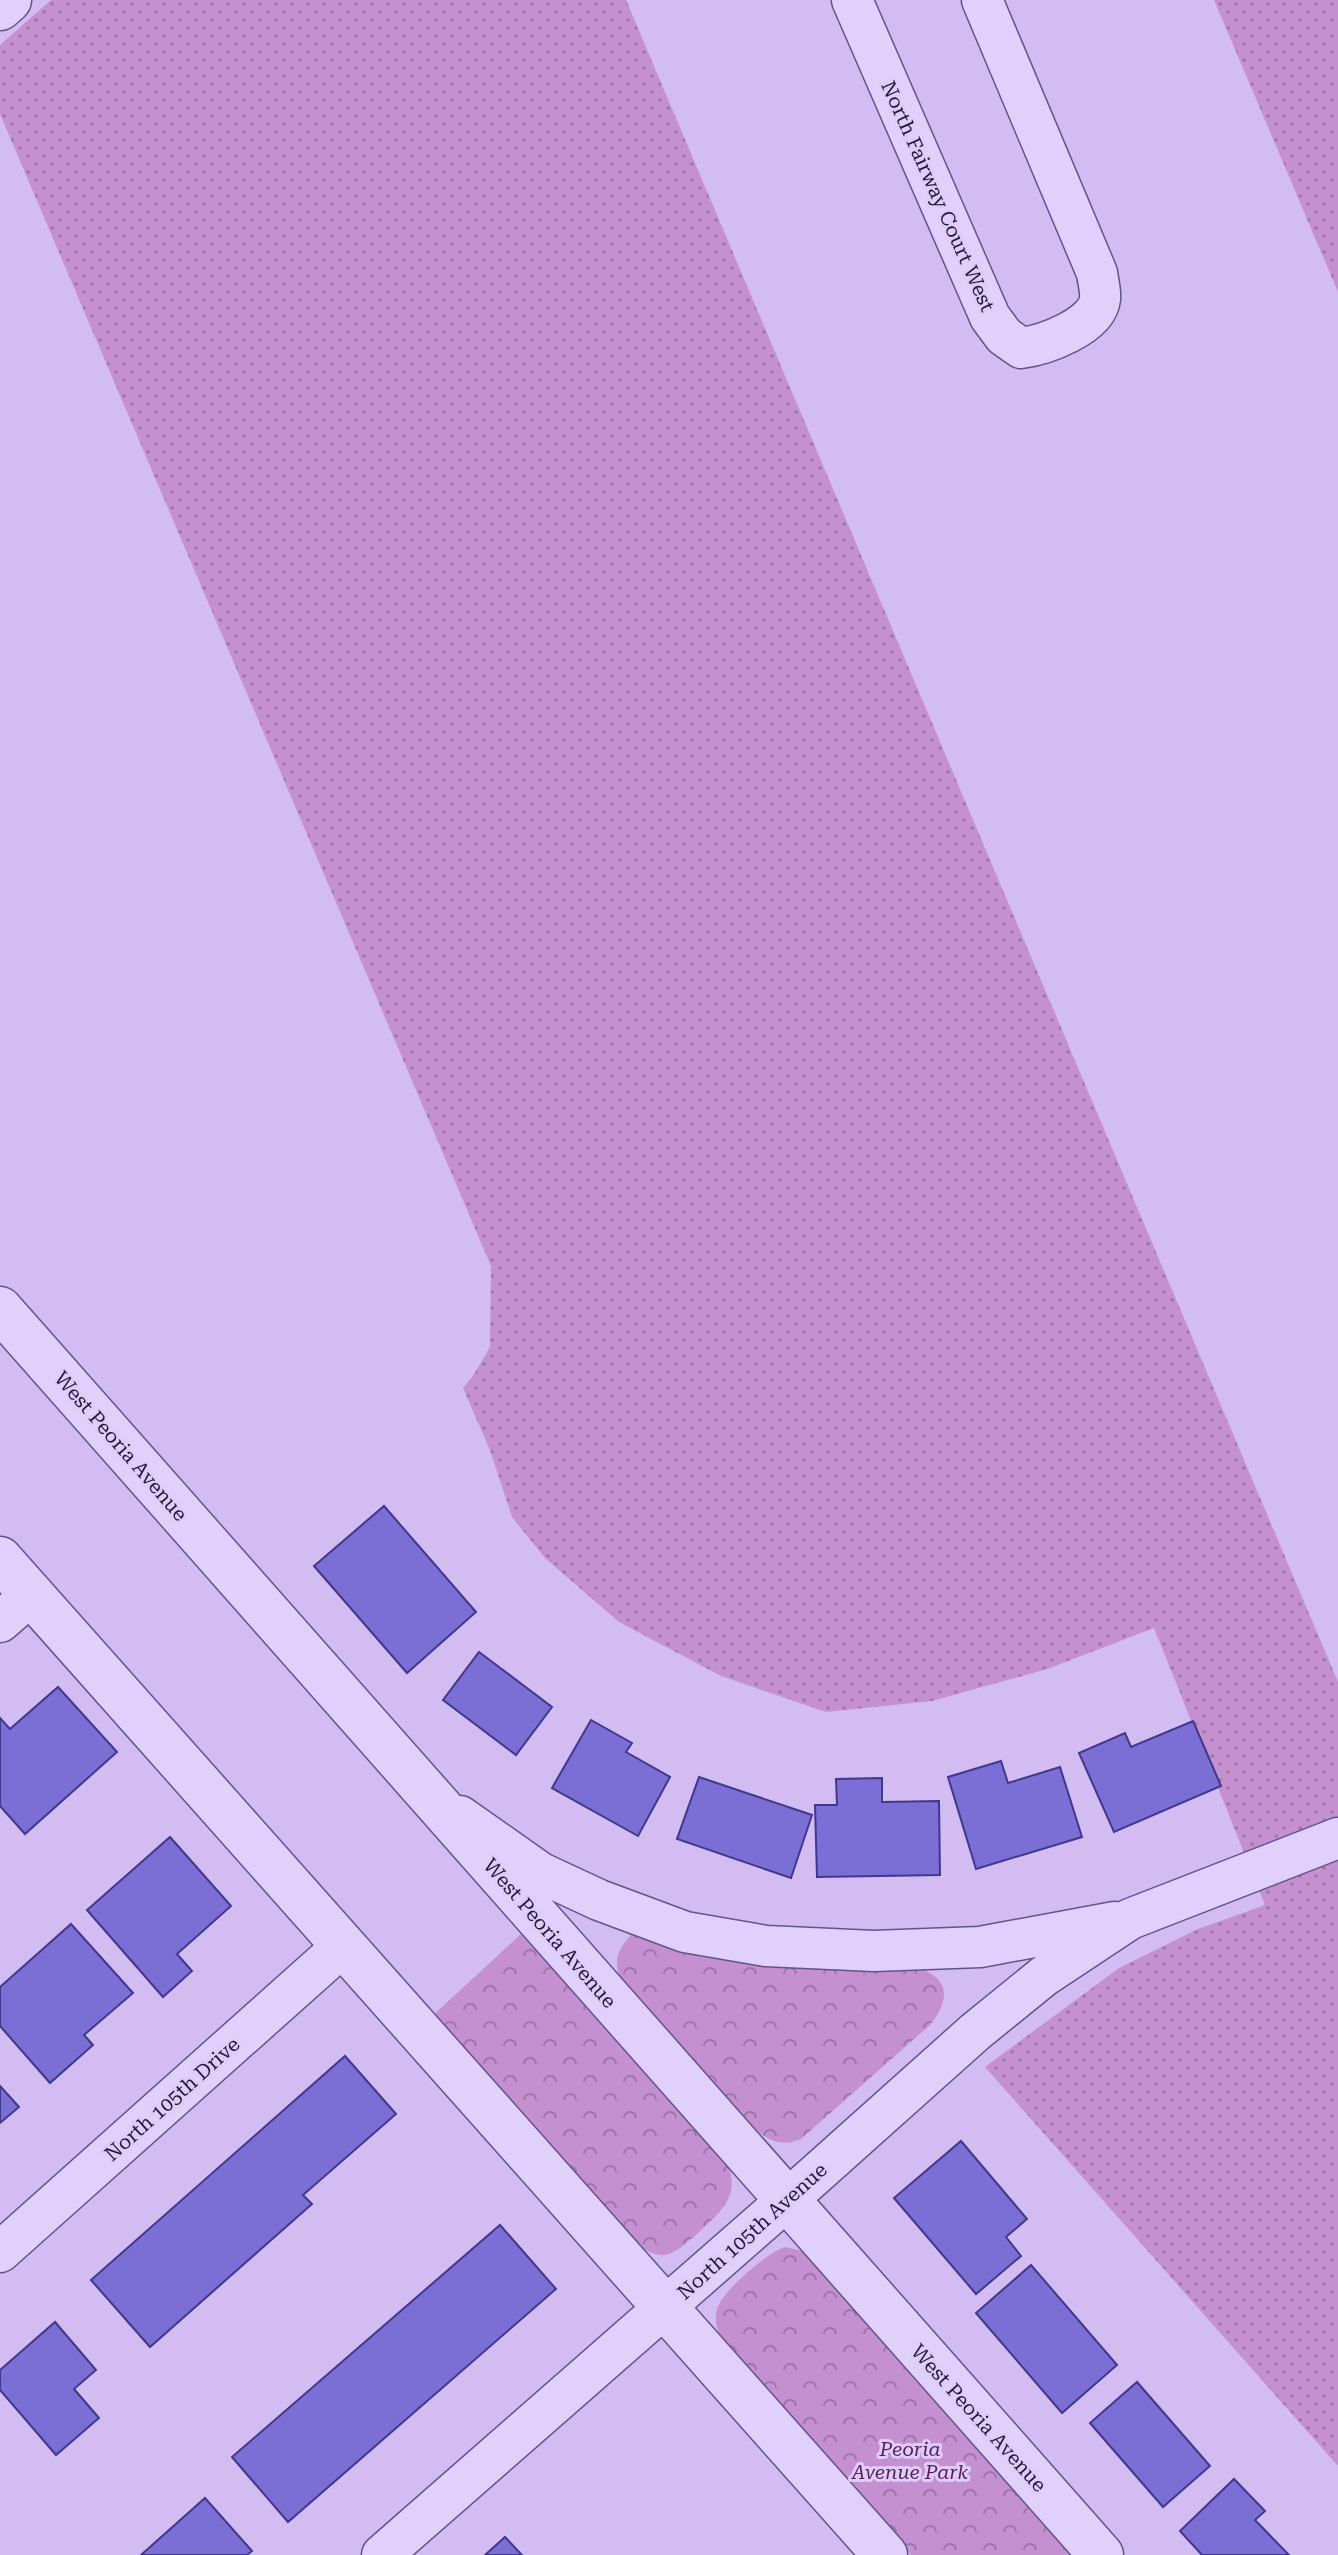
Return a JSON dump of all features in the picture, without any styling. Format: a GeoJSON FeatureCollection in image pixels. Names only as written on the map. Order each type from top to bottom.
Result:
{"type":"FeatureCollection","features":[{"type":"Feature","properties":{"kind":"street"},"geometry":{"type":"LineString","coordinates":[[0,8],[9,0]]}},
{"type":"Feature","properties":{"kind":"street","name":"North Fairway Court West"},"geometry":{"type":"LineString","coordinates":[[852,0],[990,317],[1004,336],[1021,348],[1036,346],[1091,319],[1100,301],[1097,273],[982,0]]}},
{"type":"Feature","properties":{"kind":"street","name":"West Peoria Avenue"},"geometry":{"type":"LineString","coordinates":[[0,1309],[1101,2555]]}},
{"type":"Feature","properties":{"kind":"street"},"geometry":{"type":"LineString","coordinates":[[0,1559],[16,1608],[344,1945],[885,2555]]}},
{"type":"Feature","properties":{"kind":"street","name":"North 105th Avenue"},"geometry":{"type":"LineString","coordinates":[[425,1791],[541,1873],[599,1900],[685,1932],[766,1946],[874,1951],[980,1947],[1130,1919],[1338,1838]]}},
{"type":"Feature","properties":{"kind":"street","name":"North 105th Avenue"},"geometry":{"type":"LineString","coordinates":[[382,2555],[667,2307],[975,2032],[1044,1976],[1130,1919]]}},
{"type":"Feature","properties":{"kind":"street","name":"North 105th Drive"},"geometry":{"type":"LineString","coordinates":[[0,2252],[344,1945]]}},
{"type":"Feature","properties":{"kind":"green space"},"geometry":{"type":"Polygon","coordinates":[[[51,0],[626,0],[1338,1682],[1338,2466],[985,2067],[1119,1968],[1198,1929],[1265,1905],[1154,1628],[1047,1669],[932,1701],[826,1712],[721,1676],[619,1622],[545,1558],[512,1517],[490,1450],[463,1388],[490,1347],[491,1266],[0,114],[0,45],[51,0]]]}},
{"type":"Feature","properties":{"kind":"green space"},"geometry":{"type":"Polygon","coordinates":[[[1214,0],[1338,0],[1338,292],[1214,0]]]}},
{"type":"Feature","properties":{"kind":"green space"},"geometry":{"type":"Polygon","coordinates":[[[521,1934],[728,2165],[732,2186],[725,2204],[713,2219],[674,2252],[658,2255],[640,2247],[431,2017],[521,1934]]]}},
{"type":"Feature","properties":{"kind":"green space"},"geometry":{"type":"Polygon","coordinates":[[[641,1934],[763,1964],[809,1969],[922,1969],[939,1980],[943,1987],[943,2001],[930,2025],[801,2139],[780,2142],[767,2138],[750,2124],[621,1980],[617,1962],[622,1946],[631,1935],[641,1934]]]}},
{"type":"Feature","properties":{"kind":"green space","name":"Peoria Avenue Park"},"geometry":{"type":"Polygon","coordinates":[[[785,2247],[813,2257],[1077,2555],[911,2555],[719,2334],[716,2315],[724,2296],[759,2263],[785,2247]]]}},
{"type":"Feature","properties":{"kind":"building"},"geometry":{"type":"Polygon","coordinates":[[[384,1506],[476,1612],[407,1673],[314,1566],[384,1506]]]}},
{"type":"Feature","properties":{"kind":"building"},"geometry":{"type":"Polygon","coordinates":[[[479,1652],[552,1707],[516,1755],[443,1700],[479,1652]]]}},
{"type":"Feature","properties":{"kind":"building"},"geometry":{"type":"Polygon","coordinates":[[[58,1687],[117,1752],[25,1834],[0,1806],[0,1718],[10,1729],[58,1687]]]}},
{"type":"Feature","properties":{"kind":"building"},"geometry":{"type":"Polygon","coordinates":[[[591,1720],[632,1743],[626,1752],[670,1777],[638,1836],[552,1788],[591,1720]]]}},
{"type":"Feature","properties":{"kind":"building"},"geometry":{"type":"Polygon","coordinates":[[[1193,1721],[1221,1786],[1114,1832],[1079,1753],[1125,1733],[1131,1747],[1193,1721]]]}},
{"type":"Feature","properties":{"kind":"building"},"geometry":{"type":"Polygon","coordinates":[[[1001,1761],[1008,1783],[1060,1767],[1082,1837],[976,1869],[948,1777],[1001,1761]]]}},
{"type":"Feature","properties":{"kind":"building"},"geometry":{"type":"Polygon","coordinates":[[[699,1777],[812,1815],[791,1878],[677,1839],[699,1777]]]}},
{"type":"Feature","properties":{"kind":"building"},"geometry":{"type":"Polygon","coordinates":[[[882,1778],[882,1802],[939,1801],[940,1875],[817,1877],[815,1805],[837,1805],[836,1779],[882,1778]]]}},
{"type":"Feature","properties":{"kind":"building"},"geometry":{"type":"Polygon","coordinates":[[[170,1837],[231,1906],[177,1954],[192,1971],[163,1997],[87,1910],[170,1837]]]}},
{"type":"Feature","properties":{"kind":"building"},"geometry":{"type":"Polygon","coordinates":[[[71,1924],[133,1993],[84,2035],[93,2045],[50,2083],[0,2026],[0,1987],[71,1924]]]}},
{"type":"Feature","properties":{"kind":"building"},"geometry":{"type":"Polygon","coordinates":[[[345,2056],[396,2114],[303,2195],[312,2204],[150,2347],[91,2280],[345,2056]]]}},
{"type":"Feature","properties":{"kind":"building"},"geometry":{"type":"Polygon","coordinates":[[[0,2086],[19,2107],[0,2123],[0,2086]]]}},
{"type":"Feature","properties":{"kind":"building"},"geometry":{"type":"Polygon","coordinates":[[[961,2141],[1027,2219],[1006,2237],[1021,2256],[976,2294],[894,2198],[961,2141]]]}},
{"type":"Feature","properties":{"kind":"building"},"geometry":{"type":"Polygon","coordinates":[[[500,2225],[556,2289],[288,2522],[232,2457],[500,2225]]]}},
{"type":"Feature","properties":{"kind":"building"},"geometry":{"type":"Polygon","coordinates":[[[1031,2265],[1117,2365],[1062,2413],[976,2313],[1031,2265]]]}},
{"type":"Feature","properties":{"kind":"building"},"geometry":{"type":"Polygon","coordinates":[[[55,2322],[96,2370],[74,2389],[99,2418],[56,2455],[0,2390],[0,2370],[55,2322]]]}},
{"type":"Feature","properties":{"kind":"building"},"geometry":{"type":"Polygon","coordinates":[[[1137,2382],[1210,2466],[1163,2507],[1090,2423],[1137,2382]]]}},
{"type":"Feature","properties":{"kind":"building"},"geometry":{"type":"Polygon","coordinates":[[[1234,2479],[1265,2511],[1255,2520],[1289,2555],[1202,2555],[1180,2531],[1234,2479]]]}},
{"type":"Feature","properties":{"kind":"building"},"geometry":{"type":"Polygon","coordinates":[[[205,2498],[252,2551],[247,2555],[141,2555],[205,2498]]]}},
{"type":"Feature","properties":{"kind":"building"},"geometry":{"type":"Polygon","coordinates":[[[505,2537],[522,2555],[485,2555],[505,2537]]]}}]}
